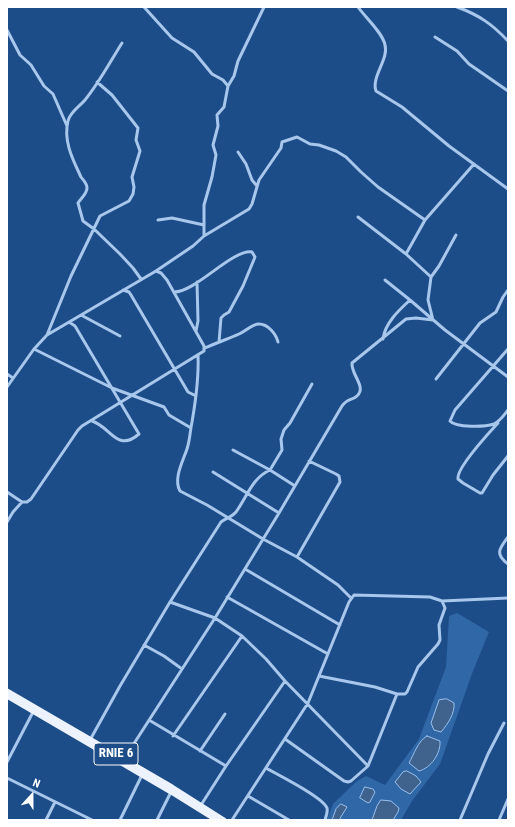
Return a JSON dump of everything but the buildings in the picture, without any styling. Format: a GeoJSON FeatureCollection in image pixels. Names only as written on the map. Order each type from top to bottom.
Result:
{"type":"FeatureCollection","features":[{"type":"Feature","properties":{"kind":"main road","name":"RNIE 6"},"geometry":{"type":"LineString","coordinates":[[7,691],[216,820]]}},
{"type":"Feature","properties":{"kind":"main road","name":"RNIE 6"},"geometry":{"type":"LineString","coordinates":[[7,696],[33,712],[124,759],[224,820]]}},
{"type":"Feature","properties":{"kind":"street"},"geometry":{"type":"LineString","coordinates":[[144,7],[172,38],[194,52],[212,74],[223,80],[228,86]]}},
{"type":"Feature","properties":{"kind":"street"},"geometry":{"type":"LineString","coordinates":[[204,236],[204,205],[216,157],[213,145],[218,126],[217,115],[224,107],[228,86],[234,76],[238,61],[264,7]]}},
{"type":"Feature","properties":{"kind":"street"},"geometry":{"type":"LineString","coordinates":[[358,7],[372,24],[385,44],[385,52],[375,85],[376,91],[402,107],[449,146],[508,189]]}},
{"type":"Feature","properties":{"kind":"street"},"geometry":{"type":"LineString","coordinates":[[457,7],[467,10],[487,21],[508,41]]}},
{"type":"Feature","properties":{"kind":"street"},"geometry":{"type":"LineString","coordinates":[[7,30],[20,55],[31,65],[44,86],[53,94],[67,128]]}},
{"type":"Feature","properties":{"kind":"street"},"geometry":{"type":"LineString","coordinates":[[435,37],[457,51],[469,64],[508,91]]}},
{"type":"Feature","properties":{"kind":"street"},"geometry":{"type":"LineString","coordinates":[[122,43],[84,101],[77,106],[68,120],[66,135],[67,143],[87,188],[78,203],[83,221],[94,229],[120,254],[141,279]]}},
{"type":"Feature","properties":{"kind":"street"},"geometry":{"type":"LineString","coordinates":[[47,335],[71,276],[100,216],[132,198],[133,194],[134,187],[132,177],[140,151],[136,140],[138,125],[112,95],[97,82]]}},
{"type":"Feature","properties":{"kind":"street"},"geometry":{"type":"LineString","coordinates":[[7,387],[34,349],[47,335],[156,271],[193,246],[204,236],[249,209],[264,170],[281,148],[282,142],[296,137],[310,144],[319,145],[330,149],[346,157],[378,187],[425,220]]}},
{"type":"Feature","properties":{"kind":"street"},"geometry":{"type":"LineString","coordinates":[[238,152],[246,164],[252,180],[257,186]]}},
{"type":"Feature","properties":{"kind":"street"},"geometry":{"type":"LineString","coordinates":[[406,254],[425,220],[474,164]]}},
{"type":"Feature","properties":{"kind":"street"},"geometry":{"type":"LineString","coordinates":[[358,217],[406,254],[431,278]]}},
{"type":"Feature","properties":{"kind":"street"},"geometry":{"type":"LineString","coordinates":[[158,220],[172,218],[204,225]]}},
{"type":"Feature","properties":{"kind":"street"},"geometry":{"type":"LineString","coordinates":[[433,320],[428,300],[431,278],[456,235]]}},
{"type":"Feature","properties":{"kind":"street"},"geometry":{"type":"LineString","coordinates":[[174,292],[180,291],[197,282],[232,259],[246,252],[249,251],[253,253],[255,257],[244,286],[229,312],[221,318],[219,342]]}},
{"type":"Feature","properties":{"kind":"street"},"geometry":{"type":"LineString","coordinates":[[156,271],[164,276],[205,348]]}},
{"type":"Feature","properties":{"kind":"street"},"geometry":{"type":"LineString","coordinates":[[385,280],[433,320],[508,378]]}},
{"type":"Feature","properties":{"kind":"street"},"geometry":{"type":"LineString","coordinates":[[196,331],[198,321],[197,282]]}},
{"type":"Feature","properties":{"kind":"street"},"geometry":{"type":"LineString","coordinates":[[123,290],[129,292],[131,295],[188,392],[196,396]]}},
{"type":"Feature","properties":{"kind":"street"},"geometry":{"type":"LineString","coordinates":[[436,379],[480,323],[496,312],[508,290]]}},
{"type":"Feature","properties":{"kind":"street"},"geometry":{"type":"LineString","coordinates":[[384,339],[386,327],[410,300]]}},
{"type":"Feature","properties":{"kind":"street"},"geometry":{"type":"LineString","coordinates":[[81,315],[120,336]]}},
{"type":"Feature","properties":{"kind":"street"},"geometry":{"type":"LineString","coordinates":[[124,759],[215,618],[342,406],[346,401],[356,397],[359,394],[360,385],[352,370],[352,363],[384,339],[406,319],[416,318],[433,320]]}},
{"type":"Feature","properties":{"kind":"street"},"geometry":{"type":"LineString","coordinates":[[68,322],[75,326],[132,423],[139,432],[139,435],[124,442],[92,421]]}},
{"type":"Feature","properties":{"kind":"street"},"geometry":{"type":"LineString","coordinates":[[7,492],[22,502],[27,502],[31,499],[78,430],[204,351],[205,348],[259,324],[273,331],[277,336],[278,342]]}},
{"type":"Feature","properties":{"kind":"street"},"geometry":{"type":"LineString","coordinates":[[34,349],[112,388],[164,407],[169,415],[191,428]]}},
{"type":"Feature","properties":{"kind":"street"},"geometry":{"type":"LineString","coordinates":[[500,420],[486,426],[455,425],[450,421],[455,410],[508,349]]}},
{"type":"Feature","properties":{"kind":"street"},"geometry":{"type":"LineString","coordinates":[[198,354],[199,374],[191,436],[178,475],[178,488],[180,491],[297,557],[338,585],[351,598]]}},
{"type":"Feature","properties":{"kind":"street"},"geometry":{"type":"LineString","coordinates":[[7,374],[13,378]]}},
{"type":"Feature","properties":{"kind":"street"},"geometry":{"type":"LineString","coordinates":[[89,742],[144,645],[218,526],[223,520],[232,516],[236,512],[252,484],[265,472],[270,470],[282,450],[281,439],[284,430],[290,423],[312,384]]}},
{"type":"Feature","properties":{"kind":"street"},"geometry":{"type":"LineString","coordinates":[[508,410],[466,460],[458,479],[470,488],[482,493],[493,475],[508,456]]}},
{"type":"Feature","properties":{"kind":"street"},"geometry":{"type":"LineString","coordinates":[[232,450],[270,470],[295,486]]}},
{"type":"Feature","properties":{"kind":"street"},"geometry":{"type":"LineString","coordinates":[[297,557],[340,482],[339,476],[309,461]]}},
{"type":"Feature","properties":{"kind":"street"},"geometry":{"type":"LineString","coordinates":[[213,472],[279,513]]}},
{"type":"Feature","properties":{"kind":"street"},"geometry":{"type":"LineString","coordinates":[[7,522],[22,502]]}},
{"type":"Feature","properties":{"kind":"street"},"geometry":{"type":"LineString","coordinates":[[508,537],[499,550],[503,561],[508,564]]}},
{"type":"Feature","properties":{"kind":"street"},"geometry":{"type":"LineString","coordinates":[[245,569],[340,625]]}},
{"type":"Feature","properties":{"kind":"street"},"geometry":{"type":"LineString","coordinates":[[232,820],[308,703],[351,598],[354,595],[430,597],[442,602],[508,598]]}},
{"type":"Feature","properties":{"kind":"street"},"geometry":{"type":"LineString","coordinates":[[227,597],[328,654]]}},
{"type":"Feature","properties":{"kind":"street"},"geometry":{"type":"LineString","coordinates":[[170,602],[215,618],[242,636],[266,659],[285,681],[368,766]]}},
{"type":"Feature","properties":{"kind":"street"},"geometry":{"type":"LineString","coordinates":[[319,676],[375,687],[397,694],[405,694],[408,692],[418,667],[440,640],[439,625],[445,608],[442,602]]}},
{"type":"Feature","properties":{"kind":"street"},"geometry":{"type":"LineString","coordinates":[[173,736],[242,636]]}},
{"type":"Feature","properties":{"kind":"street"},"geometry":{"type":"LineString","coordinates":[[144,645],[164,656],[182,669]]}},
{"type":"Feature","properties":{"kind":"street"},"geometry":{"type":"LineString","coordinates":[[201,805],[285,681]]}},
{"type":"Feature","properties":{"kind":"street"},"geometry":{"type":"LineString","coordinates":[[285,739],[344,781],[351,781],[368,766],[397,694]]}},
{"type":"Feature","properties":{"kind":"street"},"geometry":{"type":"LineString","coordinates":[[7,762],[33,712]]}},
{"type":"Feature","properties":{"kind":"street"},"geometry":{"type":"LineString","coordinates":[[200,751],[225,714]]}},
{"type":"Feature","properties":{"kind":"street"},"geometry":{"type":"LineString","coordinates":[[149,720],[173,736],[226,766]]}},
{"type":"Feature","properties":{"kind":"street"},"geometry":{"type":"LineString","coordinates":[[460,820],[488,754],[504,723]]}},
{"type":"Feature","properties":{"kind":"street"},"geometry":{"type":"LineString","coordinates":[[266,768],[301,787],[327,806],[328,811],[325,820]]}},
{"type":"Feature","properties":{"kind":"street"},"geometry":{"type":"LineString","coordinates":[[120,820],[142,775]]}},
{"type":"Feature","properties":{"kind":"street"},"geometry":{"type":"LineString","coordinates":[[7,778],[92,820]]}},
{"type":"Feature","properties":{"kind":"street"},"geometry":{"type":"LineString","coordinates":[[157,820],[171,792]]}},
{"type":"Feature","properties":{"kind":"street"},"geometry":{"type":"LineString","coordinates":[[248,796],[289,820]]}},
{"type":"Feature","properties":{"kind":"street"},"geometry":{"type":"LineString","coordinates":[[499,820],[508,799]]}},
{"type":"Feature","properties":{"kind":"street"},"geometry":{"type":"LineString","coordinates":[[46,820],[55,802]]}},
{"type":"Feature","properties":{"kind":"shaded area"},"geometry":{"type":"Polygon","coordinates":[[[457,613],[489,632],[473,671],[440,764],[412,801],[401,820],[327,820],[333,804],[357,781],[366,776],[385,785],[419,739],[446,667],[449,616],[457,613]]]}},
{"type":"Feature","properties":{"kind":"shaded area"},"geometry":{"type":"Polygon","coordinates":[[[447,699],[454,703],[452,714],[441,732],[434,730],[431,723],[439,700],[447,699]]]}},
{"type":"Feature","properties":{"kind":"shaded area"},"geometry":{"type":"Polygon","coordinates":[[[427,736],[440,741],[440,746],[437,755],[431,763],[419,771],[409,763],[419,744],[427,736]]]}},
{"type":"Feature","properties":{"kind":"shaded area"},"geometry":{"type":"Polygon","coordinates":[[[407,771],[416,776],[421,782],[410,794],[401,789],[395,782],[403,772],[407,771]]]}},
{"type":"Feature","properties":{"kind":"shaded area"},"geometry":{"type":"Polygon","coordinates":[[[365,787],[373,789],[375,792],[368,803],[360,798],[365,787]]]}},
{"type":"Feature","properties":{"kind":"shaded area"},"geometry":{"type":"Polygon","coordinates":[[[381,800],[391,801],[399,808],[393,820],[372,820],[381,800]]]}},
{"type":"Feature","properties":{"kind":"shaded area"},"geometry":{"type":"Polygon","coordinates":[[[341,804],[347,807],[339,820],[332,820],[336,809],[341,804]]]}}]}
